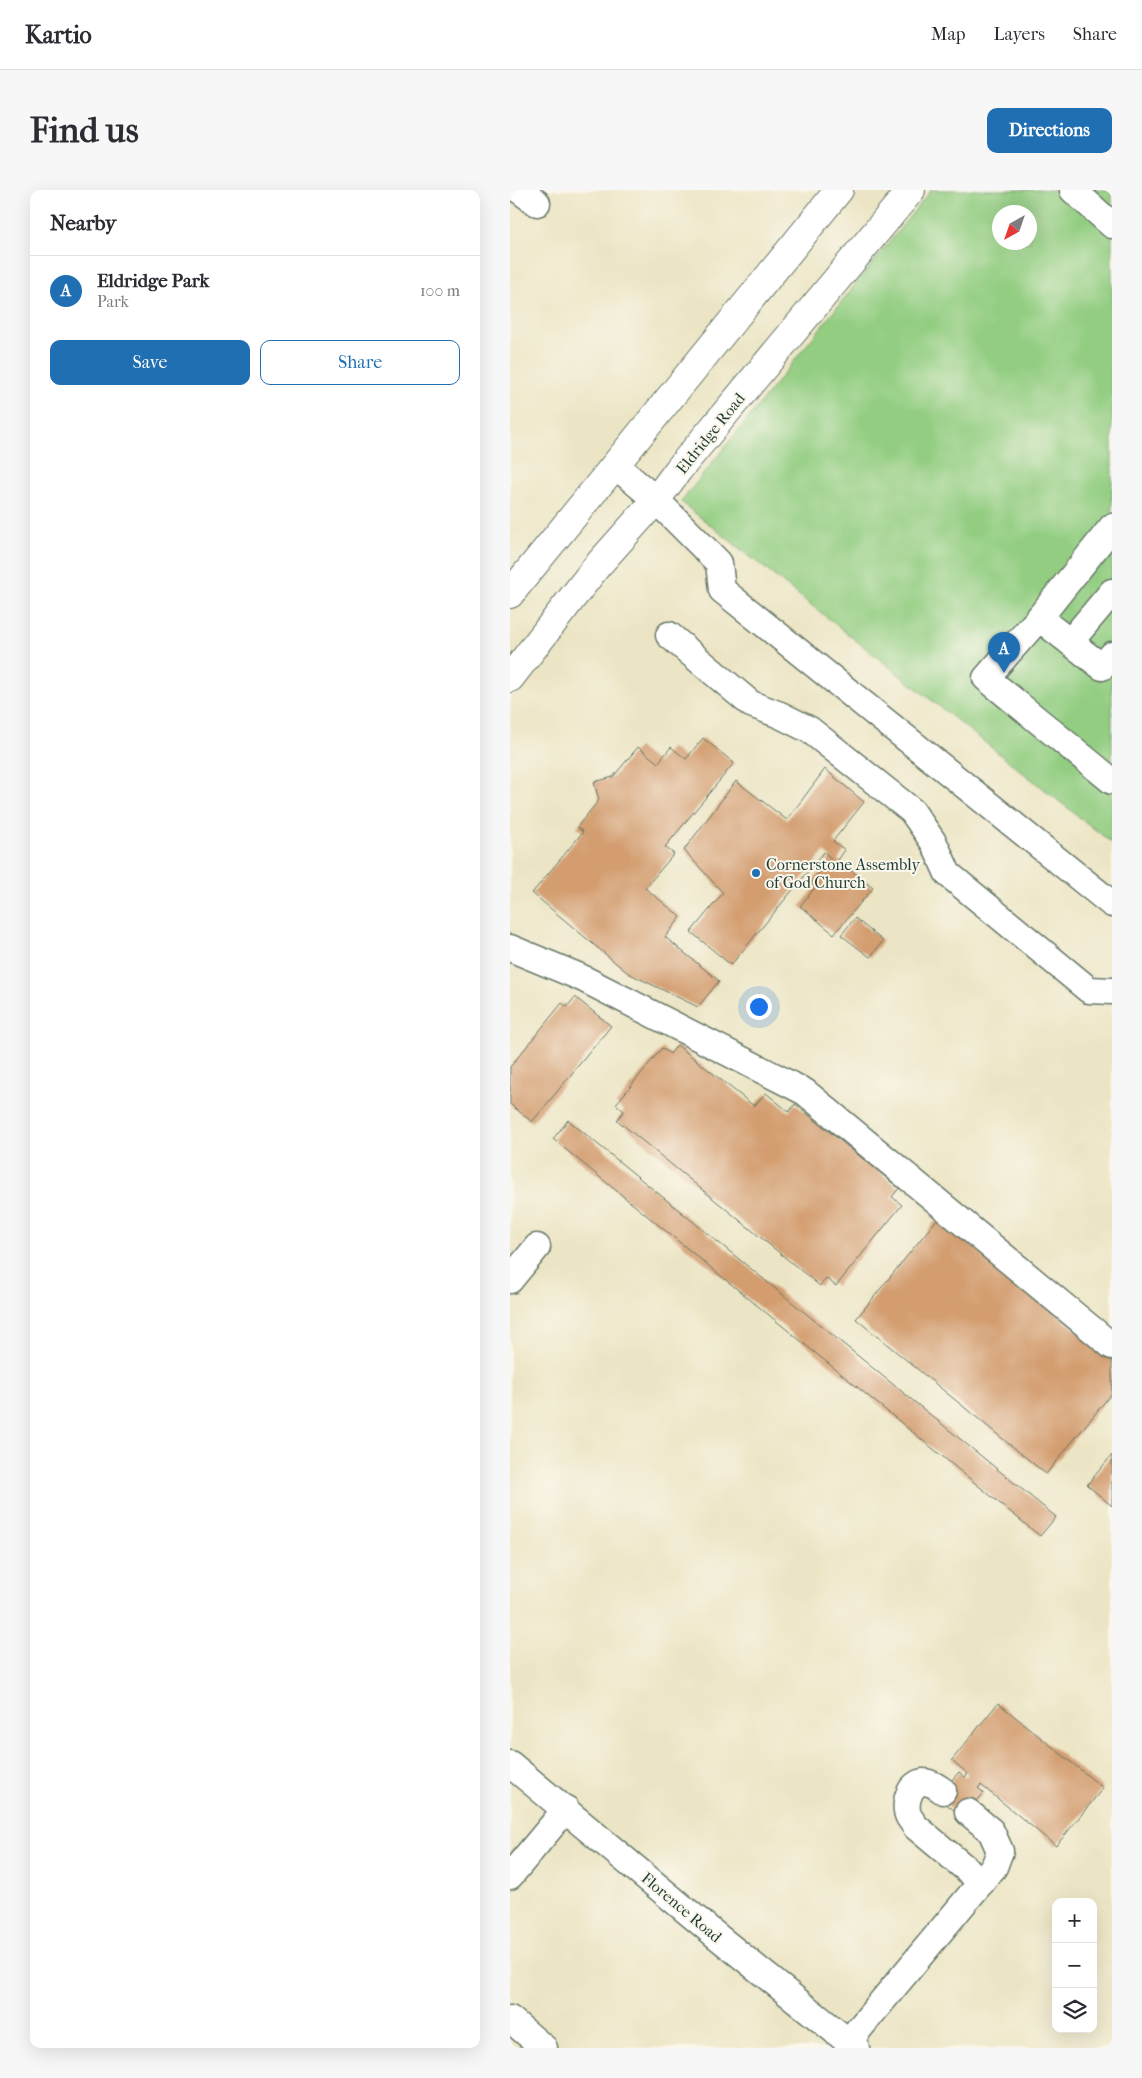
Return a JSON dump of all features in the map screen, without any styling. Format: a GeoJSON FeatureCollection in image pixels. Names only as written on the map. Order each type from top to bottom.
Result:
{"type":"FeatureCollection","features":[{"type":"Feature","properties":{"kind":"main road"},"geometry":{"type":"LineString","coordinates":[[510,594],[839,190]]}},
{"type":"Feature","properties":{"kind":"main road","name":"Eldridge Road"},"geometry":{"type":"LineString","coordinates":[[510,678],[597,566],[656,500],[911,190]]}},
{"type":"Feature","properties":{"kind":"street"},"geometry":{"type":"LineString","coordinates":[[1074,190],[1112,225]]}},
{"type":"Feature","properties":{"kind":"street"},"geometry":{"type":"LineString","coordinates":[[615,465],[656,500],[719,563],[722,590],[1112,904]]}},
{"type":"Feature","properties":{"kind":"street"},"geometry":{"type":"LineString","coordinates":[[1112,527],[1039,618],[986,678],[1112,781]]}},
{"type":"Feature","properties":{"kind":"street"},"geometry":{"type":"LineString","coordinates":[[1070,642],[1112,592]]}},
{"type":"Feature","properties":{"kind":"street"},"geometry":{"type":"LineString","coordinates":[[1039,618],[1102,667],[1112,656]]}},
{"type":"Feature","properties":{"kind":"street"},"geometry":{"type":"LineString","coordinates":[[669,635],[751,704],[780,715],[810,730],[912,811],[934,843],[948,874],[1088,990],[1112,990]]}},
{"type":"Feature","properties":{"kind":"street"},"geometry":{"type":"LineString","coordinates":[[510,948],[580,977],[805,1092],[1112,1346]]}},
{"type":"Feature","properties":{"kind":"street"},"geometry":{"type":"LineString","coordinates":[[510,1280],[537,1247]]}},
{"type":"Feature","properties":{"kind":"street","name":"Florence Road"},"geometry":{"type":"LineString","coordinates":[[510,1764],[718,1937],[852,2045]]}},
{"type":"Feature","properties":{"kind":"street"},"geometry":{"type":"LineString","coordinates":[[943,1791],[928,1782],[918,1784],[910,1790],[907,1797],[908,1816],[916,1826],[982,1882]]}},
{"type":"Feature","properties":{"kind":"street"},"geometry":{"type":"LineString","coordinates":[[510,1876],[566,1809]]}},
{"type":"Feature","properties":{"kind":"street"},"geometry":{"type":"LineString","coordinates":[[852,2045],[994,1867],[1000,1850],[991,1831],[968,1812]]}},
{"type":"Feature","properties":{"kind":"street"},"geometry":{"type":"LineString","coordinates":[[510,2019],[544,2048]]}},
{"type":"Feature","properties":{"kind":"green space"},"geometry":{"type":"Polygon","coordinates":[[[931,190],[1112,190],[1112,843],[681,502],[931,190]]]}},
{"type":"Feature","properties":{"kind":"building"},"geometry":{"type":"Polygon","coordinates":[[[703,738],[734,763],[665,847],[674,854],[645,888],[681,917],[665,937],[719,981],[698,1007],[628,973],[532,893],[583,832],[577,827],[599,800],[594,782],[613,777],[638,747],[658,763],[671,747],[686,759],[703,738]]]}},
{"type":"Feature","properties":{"kind":"building","name":"Cornerstone Assembly of God Church"},"geometry":{"type":"Polygon","coordinates":[[[825,769],[864,802],[833,841],[845,850],[838,860],[873,888],[834,934],[800,906],[814,889],[809,885],[831,858],[824,852],[731,965],[691,932],[723,893],[684,850],[736,781],[787,820],[825,769]]]}},
{"type":"Feature","properties":{"kind":"building"},"geometry":{"type":"Polygon","coordinates":[[[855,918],[883,941],[870,957],[841,935],[855,918]]]}},
{"type":"Feature","properties":{"kind":"building"},"geometry":{"type":"Polygon","coordinates":[[[575,997],[611,1026],[532,1122],[510,1104],[510,1067],[562,1003],[567,1007],[575,997]]]}},
{"type":"Feature","properties":{"kind":"building"},"geometry":{"type":"Polygon","coordinates":[[[677,1045],[754,1106],[766,1093],[789,1112],[795,1104],[899,1188],[892,1197],[902,1205],[836,1286],[826,1278],[820,1286],[617,1120],[624,1111],[616,1104],[662,1048],[670,1054],[677,1045]]]}},
{"type":"Feature","properties":{"kind":"building"},"geometry":{"type":"Polygon","coordinates":[[[568,1120],[1056,1517],[1040,1536],[553,1139],[568,1120]]]}},
{"type":"Feature","properties":{"kind":"building"},"geometry":{"type":"Polygon","coordinates":[[[938,1218],[1112,1359],[1112,1393],[1046,1474],[856,1319],[938,1218]]]}},
{"type":"Feature","properties":{"kind":"building"},"geometry":{"type":"Polygon","coordinates":[[[1112,1455],[1112,1506],[1087,1485],[1112,1455]]]}},
{"type":"Feature","properties":{"kind":"building"},"geometry":{"type":"Polygon","coordinates":[[[998,1703],[1103,1788],[1056,1846],[981,1785],[978,1788],[984,1793],[963,1817],[937,1797],[959,1772],[965,1777],[968,1774],[952,1760],[998,1703]]]}},
{"type":"Feature","properties":{"kind":"place","name":"Eldridge Park"},"geometry":{"type":"Point","coordinates":[1004,673]}},
{"type":"Feature","properties":{"kind":"place","name":"Cornerstone Assembly of God Church"},"geometry":{"type":"Point","coordinates":[756,873]}}]}
